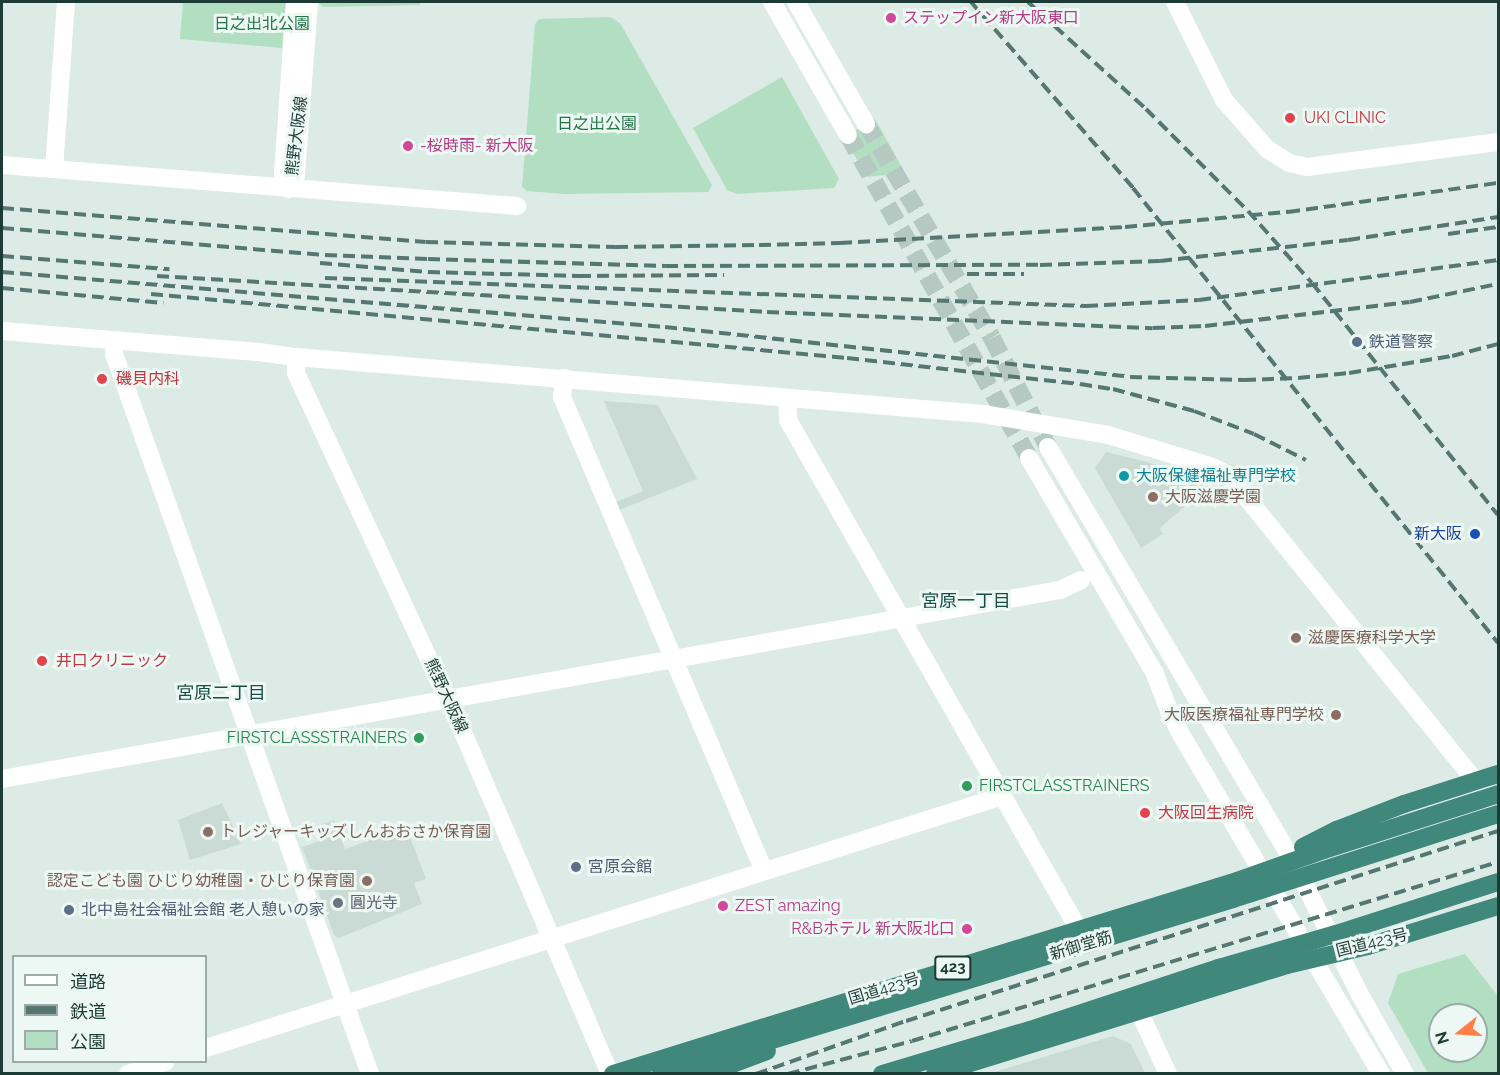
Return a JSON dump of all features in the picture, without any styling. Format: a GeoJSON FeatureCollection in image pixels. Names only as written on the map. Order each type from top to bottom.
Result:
{"type":"FeatureCollection","features":[{"type":"Feature","properties":{"kind":"highway"},"geometry":{"type":"LineString","coordinates":[[1146,926],[1337,830],[1404,804],[1498,774]]}},
{"type":"Feature","properties":{"kind":"highway","name":"423"},"geometry":{"type":"LineString","coordinates":[[1293,861],[1444,811],[1498,797]]}},
{"type":"Feature","properties":{"kind":"highway","name":"新御堂筋"},"geometry":{"type":"LineString","coordinates":[[661,1074],[1146,926],[1498,814]]}},
{"type":"Feature","properties":{"kind":"highway","name":"国道423号"},"geometry":{"type":"LineString","coordinates":[[612,1074],[1079,930],[1293,861]]}},
{"type":"Feature","properties":{"kind":"highway"},"geometry":{"type":"LineString","coordinates":[[882,1074],[1030,1030],[1240,961],[1336,934],[1498,882]]}},
{"type":"Feature","properties":{"kind":"highway","name":"国道423号"},"geometry":{"type":"LineString","coordinates":[[935,1074],[1315,957],[1368,946],[1498,906]]}},
{"type":"Feature","properties":{"kind":"highway"},"geometry":{"type":"LineString","coordinates":[[706,1074],[762,1054],[831,1021]]}},
{"type":"Feature","properties":{"kind":"street"},"geometry":{"type":"LineString","coordinates":[[54,169],[66,2]]}},
{"type":"Feature","properties":{"kind":"street","name":"熊野大阪線"},"geometry":{"type":"LineString","coordinates":[[288,189],[283,174],[295,2]]}},
{"type":"Feature","properties":{"kind":"street","name":"熊野大阪線"},"geometry":{"type":"LineString","coordinates":[[288,189],[296,175],[309,2]]}},
{"type":"Feature","properties":{"kind":"street"},"geometry":{"type":"LineString","coordinates":[[772,2],[848,135]]}},
{"type":"Feature","properties":{"kind":"street"},"geometry":{"type":"LineString","coordinates":[[796,2],[866,124]]}},
{"type":"Feature","properties":{"kind":"street"},"geometry":{"type":"LineString","coordinates":[[1175,2],[1224,100],[1256,138],[1289,163],[1307,167],[1498,142]]}},
{"type":"Feature","properties":{"kind":"street"},"geometry":{"type":"LineString","coordinates":[[2,165],[517,206]]}},
{"type":"Feature","properties":{"kind":"street"},"geometry":{"type":"LineString","coordinates":[[2,331],[1010,418],[1140,443],[1221,471],[1242,492],[1498,797]]}},
{"type":"Feature","properties":{"kind":"street"},"geometry":{"type":"LineString","coordinates":[[114,340],[114,354],[370,1074]]}},
{"type":"Feature","properties":{"kind":"street","name":"熊野大阪線"},"geometry":{"type":"LineString","coordinates":[[297,357],[296,373],[448,700],[612,1074]]}},
{"type":"Feature","properties":{"kind":"street"},"geometry":{"type":"LineString","coordinates":[[564,378],[562,397],[764,871]]}},
{"type":"Feature","properties":{"kind":"street"},"geometry":{"type":"LineString","coordinates":[[787,398],[788,420],[1079,930]]}},
{"type":"Feature","properties":{"kind":"street"},"geometry":{"type":"LineString","coordinates":[[1048,447],[1293,861],[1359,993],[1404,1074]]}},
{"type":"Feature","properties":{"kind":"street"},"geometry":{"type":"LineString","coordinates":[[1029,458],[1155,674],[1169,711],[1182,736],[1315,957],[1381,1074]]}},
{"type":"Feature","properties":{"kind":"street"},"geometry":{"type":"LineString","coordinates":[[2,779],[1060,590],[1081,580]]}},
{"type":"Feature","properties":{"kind":"street"},"geometry":{"type":"LineString","coordinates":[[207,1048],[1003,796]]}},
{"type":"Feature","properties":{"kind":"street"},"geometry":{"type":"LineString","coordinates":[[1139,1011],[1168,1074]]}},
{"type":"Feature","properties":{"kind":"street"},"geometry":{"type":"LineString","coordinates":[[128,1074],[162,1063]]}},
{"type":"Feature","properties":{"kind":"shaded area"},"geometry":{"type":"Polygon","coordinates":[[[604,401],[658,405],[697,479],[619,510],[616,502],[643,491],[604,401]]]}},
{"type":"Feature","properties":{"kind":"shaded area","name":"大阪滋慶学園"},"geometry":{"type":"Polygon","coordinates":[[[1106,452],[1147,462],[1210,484],[1160,528],[1163,534],[1141,548],[1095,468],[1106,452]]]}},
{"type":"Feature","properties":{"kind":"shaded area","name":"トレジャーキッズしんおおさか保育園"},"geometry":{"type":"Polygon","coordinates":[[[222,803],[241,844],[190,860],[178,820],[222,803]]]}},
{"type":"Feature","properties":{"kind":"shaded area","name":"認定こども園 ひじり幼稚園・ひじり保育園"},"geometry":{"type":"Polygon","coordinates":[[[334,820],[345,849],[396,831],[399,838],[409,835],[426,879],[414,883],[422,904],[339,938],[334,935],[302,847],[326,839],[322,824],[334,820]]]}},
{"type":"Feature","properties":{"kind":"shaded area"},"geometry":{"type":"Polygon","coordinates":[[[1113,1036],[1131,1044],[1145,1073],[991,1073],[1113,1036]]]}},
{"type":"Feature","properties":{"kind":"green space","name":"日之出北公園"},"geometry":{"type":"Polygon","coordinates":[[[183,2],[286,2],[282,48],[180,39],[183,2]]]}},
{"type":"Feature","properties":{"kind":"green space"},"geometry":{"type":"Polygon","coordinates":[[[318,2],[420,2],[420,5],[323,7],[318,2]]]}},
{"type":"Feature","properties":{"kind":"green space","name":"日之出公園"},"geometry":{"type":"Polygon","coordinates":[[[610,17],[620,23],[712,185],[708,192],[565,194],[527,191],[522,187],[535,24],[539,19],[610,17]]]}},
{"type":"Feature","properties":{"kind":"green space"},"geometry":{"type":"Polygon","coordinates":[[[782,77],[839,179],[834,188],[737,194],[727,190],[693,128],[782,77]]]}},
{"type":"Feature","properties":{"kind":"green space"},"geometry":{"type":"Polygon","coordinates":[[[875,119],[903,169],[894,174],[867,177],[855,156],[839,140],[875,119]]]}},
{"type":"Feature","properties":{"kind":"green space"},"geometry":{"type":"Polygon","coordinates":[[[1465,954],[1498,996],[1498,1073],[1428,1073],[1388,1003],[1398,974],[1465,954]]]}},
{"type":"Feature","properties":{"kind":"tunnel"},"geometry":{"type":"LineString","coordinates":[[866,124],[992,338],[1048,447]]}},
{"type":"Feature","properties":{"kind":"tunnel"},"geometry":{"type":"LineString","coordinates":[[848,135],[1029,458]]}},
{"type":"Feature","properties":{"kind":"railway"},"geometry":{"type":"LineString","coordinates":[[971,2],[1133,188],[1498,643]]}},
{"type":"Feature","properties":{"kind":"railway"},"geometry":{"type":"LineString","coordinates":[[1028,2],[1146,109],[1248,211],[1312,283],[1498,515]]}},
{"type":"Feature","properties":{"kind":"railway"},"geometry":{"type":"LineString","coordinates":[[2,208],[426,242],[616,247],[759,245],[840,243],[1125,227],[1288,212],[1498,183]]}},
{"type":"Feature","properties":{"kind":"railway"},"geometry":{"type":"LineString","coordinates":[[2,228],[325,255],[428,259],[666,266],[1040,265],[1160,261],[1348,240],[1498,217]]}},
{"type":"Feature","properties":{"kind":"railway"},"geometry":{"type":"LineString","coordinates":[[1448,234],[1498,227]]}},
{"type":"Feature","properties":{"kind":"railway"},"geometry":{"type":"LineString","coordinates":[[2,256],[169,269]]}},
{"type":"Feature","properties":{"kind":"railway"},"geometry":{"type":"LineString","coordinates":[[325,278],[1086,306],[1199,300],[1498,260]]}},
{"type":"Feature","properties":{"kind":"railway"},"geometry":{"type":"LineString","coordinates":[[320,263],[428,272],[579,276],[724,275]]}},
{"type":"Feature","properties":{"kind":"railway"},"geometry":{"type":"LineString","coordinates":[[2,272],[665,327],[1130,377],[1244,380],[1298,378],[1349,373],[1452,356],[1498,344]]}},
{"type":"Feature","properties":{"kind":"railway"},"geometry":{"type":"LineString","coordinates":[[967,274],[1024,274]]}},
{"type":"Feature","properties":{"kind":"railway"},"geometry":{"type":"LineString","coordinates":[[157,276],[767,312],[1153,328],[1205,326],[1410,302],[1498,284]]}},
{"type":"Feature","properties":{"kind":"railway"},"geometry":{"type":"LineString","coordinates":[[2,288],[163,303]]}},
{"type":"Feature","properties":{"kind":"railway"},"geometry":{"type":"LineString","coordinates":[[151,294],[847,358],[1080,384],[1113,389],[1194,411],[1254,434],[1306,460]]}},
{"type":"Feature","properties":{"kind":"railway"},"geometry":{"type":"LineString","coordinates":[[756,1074],[906,1021],[1498,831]]}},
{"type":"Feature","properties":{"kind":"railway"},"geometry":{"type":"LineString","coordinates":[[788,1074],[912,1041],[1498,862]]}},
{"type":"Feature","properties":{"kind":"place","name":"ステップイン新大阪東口"},"geometry":{"type":"Point","coordinates":[891,18]}},
{"type":"Feature","properties":{"kind":"place","name":"UKI CLINIC"},"geometry":{"type":"Point","coordinates":[1290,118]}},
{"type":"Feature","properties":{"kind":"place","name":"-桜時雨- 新大阪"},"geometry":{"type":"Point","coordinates":[408,146]}},
{"type":"Feature","properties":{"kind":"place","name":"鉄道警察"},"geometry":{"type":"Point","coordinates":[1357,342]}},
{"type":"Feature","properties":{"kind":"place","name":"磯貝内科"},"geometry":{"type":"Point","coordinates":[102,379]}},
{"type":"Feature","properties":{"kind":"place","name":"大阪保健福祉専門学校"},"geometry":{"type":"Point","coordinates":[1124,476]}},
{"type":"Feature","properties":{"kind":"place","name":"大阪滋慶学園"},"geometry":{"type":"Point","coordinates":[1153,497]}},
{"type":"Feature","properties":{"kind":"place","name":"新大阪"},"geometry":{"type":"Point","coordinates":[1475,534]}},
{"type":"Feature","properties":{"kind":"place","name":"滋慶医療科学大学"},"geometry":{"type":"Point","coordinates":[1296,638]}},
{"type":"Feature","properties":{"kind":"place","name":"井口クリニック"},"geometry":{"type":"Point","coordinates":[42,661]}},
{"type":"Feature","properties":{"kind":"place","name":"大阪医療福祉専門学校"},"geometry":{"type":"Point","coordinates":[1336,715]}},
{"type":"Feature","properties":{"kind":"place","name":"FIRSTCLASSSTRAINERS"},"geometry":{"type":"Point","coordinates":[419,738]}},
{"type":"Feature","properties":{"kind":"place","name":"FIRSTCLASSTRAINERS"},"geometry":{"type":"Point","coordinates":[967,786]}},
{"type":"Feature","properties":{"kind":"place","name":"大阪回生病院"},"geometry":{"type":"Point","coordinates":[1145,813]}},
{"type":"Feature","properties":{"kind":"place","name":"トレジャーキッズしんおおさか保育園"},"geometry":{"type":"Point","coordinates":[208,832]}},
{"type":"Feature","properties":{"kind":"place","name":"宮原会館"},"geometry":{"type":"Point","coordinates":[576,867]}},
{"type":"Feature","properties":{"kind":"place","name":"認定こども園 ひじり幼稚園・ひじり保育園"},"geometry":{"type":"Point","coordinates":[367,881]}},
{"type":"Feature","properties":{"kind":"place","name":"圓光寺"},"geometry":{"type":"Point","coordinates":[338,903]}},
{"type":"Feature","properties":{"kind":"place","name":"ZEST amazing"},"geometry":{"type":"Point","coordinates":[723,906]}},
{"type":"Feature","properties":{"kind":"place","name":"北中島社会福祉会館 老人憩いの家"},"geometry":{"type":"Point","coordinates":[69,910]}},
{"type":"Feature","properties":{"kind":"place","name":"R&Bホテル 新大阪北口"},"geometry":{"type":"Point","coordinates":[967,929]}},
{"type":"Feature","properties":{"kind":"district","name":"宮原一丁目"},"geometry":{"type":"Point","coordinates":[966,601]}},
{"type":"Feature","properties":{"kind":"district","name":"宮原二丁目"},"geometry":{"type":"Point","coordinates":[221,693]}}]}
